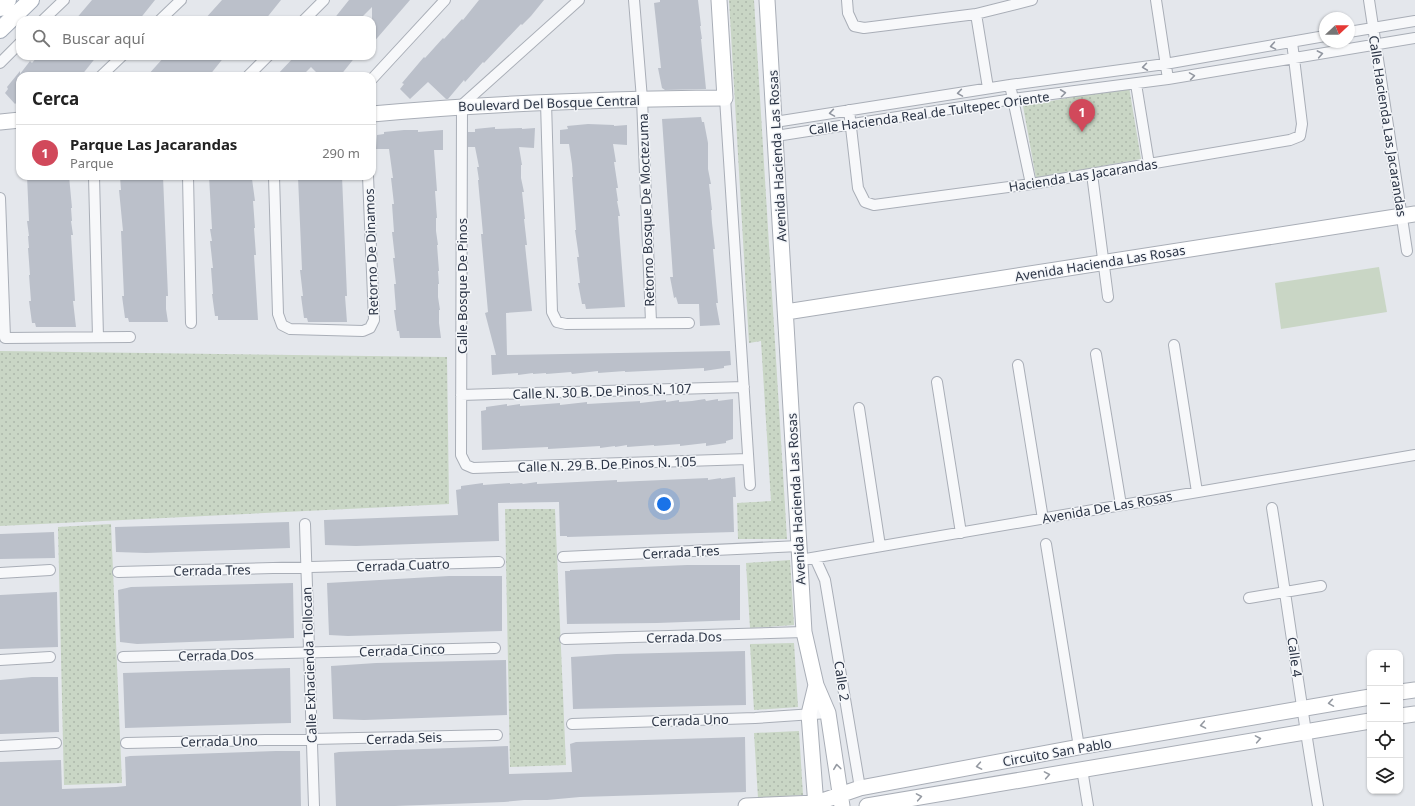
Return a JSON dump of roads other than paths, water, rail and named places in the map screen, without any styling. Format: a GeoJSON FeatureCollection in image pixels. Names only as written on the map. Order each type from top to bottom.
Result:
{"type":"FeatureCollection","features":[{"type":"Feature","properties":{"kind":"main road"},"geometry":{"type":"LineString","coordinates":[[0,8],[8,0]]}},
{"type":"Feature","properties":{"kind":"main road"},"geometry":{"type":"LineString","coordinates":[[0,30],[31,0]]}},
{"type":"Feature","properties":{"kind":"main road"},"geometry":{"type":"LineString","coordinates":[[719,0],[726,98]]}},
{"type":"Feature","properties":{"kind":"main road","name":"Avenida Hacienda Las Rosas"},"geometry":{"type":"LineString","coordinates":[[767,0],[804,632],[816,685],[828,713],[842,800]]}},
{"type":"Feature","properties":{"kind":"main road","name":"Boulevard Del Bosque Central"},"geometry":{"type":"LineString","coordinates":[[376,114],[462,105],[642,99],[726,98]]}},
{"type":"Feature","properties":{"kind":"main road"},"geometry":{"type":"LineString","coordinates":[[0,122],[16,120]]}},
{"type":"Feature","properties":{"kind":"main road","name":"Avenida Hacienda Las Rosas"},"geometry":{"type":"LineString","coordinates":[[786,312],[1409,215]]}},
{"type":"Feature","properties":{"kind":"main road","name":"Avenida Hacienda Las Rosas"},"geometry":{"type":"LineString","coordinates":[[816,685],[809,714],[816,804]]}},
{"type":"Feature","properties":{"kind":"main road"},"geometry":{"type":"LineString","coordinates":[[1403,692],[1415,690]]}},
{"type":"Feature","properties":{"kind":"main road","name":"Circuito San Pablo"},"geometry":{"type":"LineString","coordinates":[[746,806],[816,804],[842,800],[860,788],[1079,747],[1367,697]]}},
{"type":"Feature","properties":{"kind":"main road"},"geometry":{"type":"LineString","coordinates":[[1403,716],[1415,714]]}},
{"type":"Feature","properties":{"kind":"main road","name":"Circuito San Pablo"},"geometry":{"type":"LineString","coordinates":[[867,806],[1367,721]]}},
{"type":"Feature","properties":{"kind":"main road","name":"Calle 2"},"geometry":{"type":"LineString","coordinates":[[860,788],[862,806]]}},
{"type":"Feature","properties":{"kind":"street"},"geometry":{"type":"LineString","coordinates":[[47,16],[64,0]]}},
{"type":"Feature","properties":{"kind":"street"},"geometry":{"type":"LineString","coordinates":[[164,16],[181,0]]}},
{"type":"Feature","properties":{"kind":"street"},"geometry":{"type":"LineString","coordinates":[[308,16],[324,0]]}},
{"type":"Feature","properties":{"kind":"street"},"geometry":{"type":"LineString","coordinates":[[376,75],[445,0]]}},
{"type":"Feature","properties":{"kind":"street"},"geometry":{"type":"LineString","coordinates":[[462,105],[579,0]]}},
{"type":"Feature","properties":{"kind":"street","name":"Retorno Bosque De Moctezuma"},"geometry":{"type":"LineString","coordinates":[[634,0],[642,99],[651,322]]}},
{"type":"Feature","properties":{"kind":"street"},"geometry":{"type":"LineString","coordinates":[[847,0],[848,13],[854,26],[864,28],[976,14],[1032,0]]}},
{"type":"Feature","properties":{"kind":"street"},"geometry":{"type":"LineString","coordinates":[[1156,0],[1168,79]]}},
{"type":"Feature","properties":{"kind":"street","name":"Calle Hacienda Las Jacarandas"},"geometry":{"type":"LineString","coordinates":[[1369,0],[1409,215],[1407,251]]}},
{"type":"Feature","properties":{"kind":"street"},"geometry":{"type":"LineString","coordinates":[[976,14],[988,88]]}},
{"type":"Feature","properties":{"kind":"street"},"geometry":{"type":"LineString","coordinates":[[1355,31],[1415,21]]}},
{"type":"Feature","properties":{"kind":"street"},"geometry":{"type":"LineString","coordinates":[[775,129],[849,110],[988,88],[1165,64],[1319,37]]}},
{"type":"Feature","properties":{"kind":"street","name":"Calle Hacienda Real de Tultepec Oriente"},"geometry":{"type":"LineString","coordinates":[[775,129],[851,124],[1013,100],[1136,84],[1415,38]]}},
{"type":"Feature","properties":{"kind":"street","name":"Hacienda Las Jacarandas"},"geometry":{"type":"LineString","coordinates":[[849,110],[858,188],[865,202],[874,205],[1031,184],[1290,140],[1300,136],[1302,124],[1292,42]]}},
{"type":"Feature","properties":{"kind":"street"},"geometry":{"type":"LineString","coordinates":[[0,63],[16,47]]}},
{"type":"Feature","properties":{"kind":"street"},"geometry":{"type":"LineString","coordinates":[[105,72],[118,60]]}},
{"type":"Feature","properties":{"kind":"street"},"geometry":{"type":"LineString","coordinates":[[252,72],[264,60]]}},
{"type":"Feature","properties":{"kind":"street","name":"Hacienda Las Jacarandas"},"geometry":{"type":"LineString","coordinates":[[1136,84],[1150,164]]}},
{"type":"Feature","properties":{"kind":"street","name":"Hacienda Las Jacarandas"},"geometry":{"type":"LineString","coordinates":[[1010,85],[1031,184]]}},
{"type":"Feature","properties":{"kind":"street"},"geometry":{"type":"LineString","coordinates":[[726,98],[750,485]]}},
{"type":"Feature","properties":{"kind":"street","name":"Retorno Bosque De Moctezuma"},"geometry":{"type":"LineString","coordinates":[[546,102],[552,312],[557,322],[566,324],[651,322],[689,323]]}},
{"type":"Feature","properties":{"kind":"street","name":"Calle Bosque De Pinos"},"geometry":{"type":"LineString","coordinates":[[462,105],[461,455],[466,465]]}},
{"type":"Feature","properties":{"kind":"street"},"geometry":{"type":"LineString","coordinates":[[1092,174],[1108,298]]}},
{"type":"Feature","properties":{"kind":"street"},"geometry":{"type":"LineString","coordinates":[[94,180],[98,337]]}},
{"type":"Feature","properties":{"kind":"street"},"geometry":{"type":"LineString","coordinates":[[188,180],[191,323]]}},
{"type":"Feature","properties":{"kind":"street","name":"Retorno De Dinamos"},"geometry":{"type":"LineString","coordinates":[[274,180],[278,314],[282,325],[290,329],[363,331],[370,328],[374,320],[368,180]]}},
{"type":"Feature","properties":{"kind":"street"},"geometry":{"type":"LineString","coordinates":[[0,198],[6,338],[130,337]]}},
{"type":"Feature","properties":{"kind":"street"},"geometry":{"type":"LineString","coordinates":[[1174,345],[1197,492]]}},
{"type":"Feature","properties":{"kind":"street"},"geometry":{"type":"LineString","coordinates":[[1096,354],[1121,505]]}},
{"type":"Feature","properties":{"kind":"street"},"geometry":{"type":"LineString","coordinates":[[1018,365],[1043,518]]}},
{"type":"Feature","properties":{"kind":"street"},"geometry":{"type":"LineString","coordinates":[[937,382],[961,533]]}},
{"type":"Feature","properties":{"kind":"street","name":"Calle N. 30 B. De Pinos N. 107"},"geometry":{"type":"LineString","coordinates":[[461,395],[744,387]]}},
{"type":"Feature","properties":{"kind":"street"},"geometry":{"type":"LineString","coordinates":[[859,408],[880,546]]}},
{"type":"Feature","properties":{"kind":"street","name":"Avenida De Las Rosas"},"geometry":{"type":"LineString","coordinates":[[800,553],[815,558],[1415,455]]}},
{"type":"Feature","properties":{"kind":"street","name":"Calle N. 29 B. De Pinos N. 105"},"geometry":{"type":"LineString","coordinates":[[466,465],[473,468],[748,459]]}},
{"type":"Feature","properties":{"kind":"street","name":"Calle 4"},"geometry":{"type":"LineString","coordinates":[[1272,508],[1286,593],[1301,708],[1318,806]]}},
{"type":"Feature","properties":{"kind":"street","name":"Calle Exhacienda Tollocan"},"geometry":{"type":"LineString","coordinates":[[305,524],[314,806]]}},
{"type":"Feature","properties":{"kind":"street"},"geometry":{"type":"LineString","coordinates":[[1046,544],[1079,747]]}},
{"type":"Feature","properties":{"kind":"street","name":"Cerrada Tres"},"geometry":{"type":"LineString","coordinates":[[563,558],[800,553]]}},
{"type":"Feature","properties":{"kind":"street","name":"Calle 2"},"geometry":{"type":"LineString","coordinates":[[815,558],[825,580],[860,788]]}},
{"type":"Feature","properties":{"kind":"street","name":"Cerrada Cuatro"},"geometry":{"type":"LineString","coordinates":[[306,568],[499,562]]}},
{"type":"Feature","properties":{"kind":"street","name":"Cerrada Tres"},"geometry":{"type":"LineString","coordinates":[[118,572],[306,568]]}},
{"type":"Feature","properties":{"kind":"street"},"geometry":{"type":"LineString","coordinates":[[0,573],[50,570]]}},
{"type":"Feature","properties":{"kind":"street"},"geometry":{"type":"LineString","coordinates":[[1249,598],[1321,586]]}},
{"type":"Feature","properties":{"kind":"street","name":"Cerrada Dos"},"geometry":{"type":"LineString","coordinates":[[565,639],[804,632]]}},
{"type":"Feature","properties":{"kind":"street","name":"Cerrada Cinco"},"geometry":{"type":"LineString","coordinates":[[309,653],[495,648]]}},
{"type":"Feature","properties":{"kind":"street","name":"Cerrada Dos"},"geometry":{"type":"LineString","coordinates":[[123,657],[309,653]]}},
{"type":"Feature","properties":{"kind":"street"},"geometry":{"type":"LineString","coordinates":[[0,660],[50,657]]}},
{"type":"Feature","properties":{"kind":"street","name":"Cerrada Uno"},"geometry":{"type":"LineString","coordinates":[[572,724],[755,718],[828,713]]}},
{"type":"Feature","properties":{"kind":"street","name":"Cerrada Seis"},"geometry":{"type":"LineString","coordinates":[[312,740],[496,735]]}},
{"type":"Feature","properties":{"kind":"street","name":"Cerrada Uno"},"geometry":{"type":"LineString","coordinates":[[126,743],[312,740]]}},
{"type":"Feature","properties":{"kind":"street"},"geometry":{"type":"LineString","coordinates":[[0,746],[56,743]]}},
{"type":"Feature","properties":{"kind":"street"},"geometry":{"type":"LineString","coordinates":[[1082,769],[1088,806]]}},
{"type":"Feature","properties":{"kind":"place","name":"Parque Las Jacarandas"},"geometry":{"type":"Point","coordinates":[1082,132]}}]}
